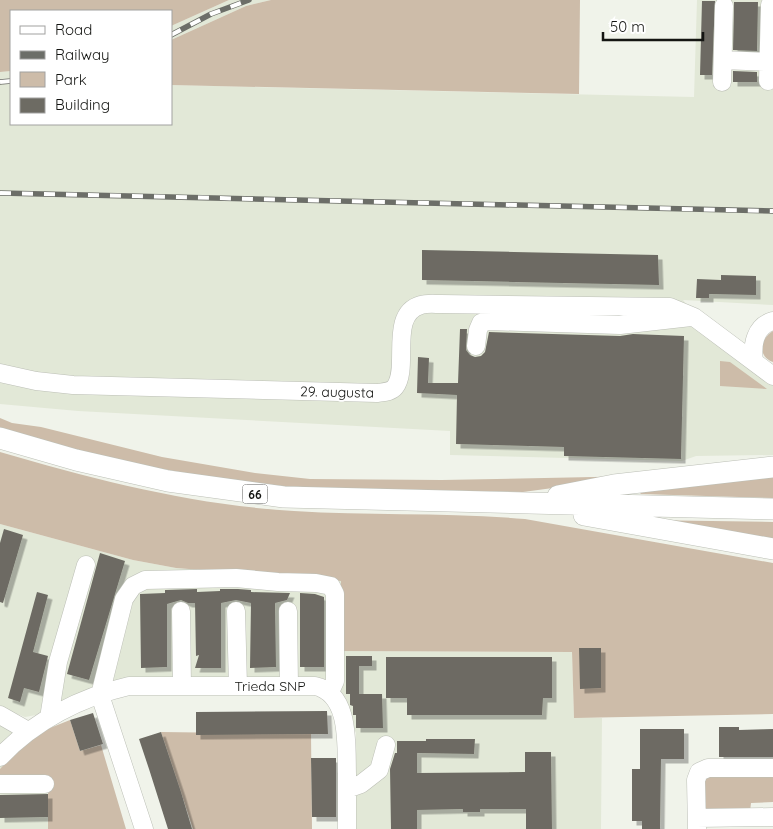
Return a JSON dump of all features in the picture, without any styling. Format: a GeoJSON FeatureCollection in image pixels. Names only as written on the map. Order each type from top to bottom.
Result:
{"type":"FeatureCollection","features":[{"type":"Feature","properties":{"kind":"main road","name":"66"},"geometry":{"type":"LineString","coordinates":[[0,438],[130,473],[252,494],[316,498],[517,504],[773,509]]}},
{"type":"Feature","properties":{"kind":"main road"},"geometry":{"type":"LineString","coordinates":[[517,504],[614,485],[773,467]]}},
{"type":"Feature","properties":{"kind":"main road"},"geometry":{"type":"LineString","coordinates":[[517,504],[773,549]]}},
{"type":"Feature","properties":{"kind":"street"},"geometry":{"type":"LineString","coordinates":[[768,81],[771,62],[770,4]]}},
{"type":"Feature","properties":{"kind":"street"},"geometry":{"type":"LineString","coordinates":[[722,82],[724,6]]}},
{"type":"Feature","properties":{"kind":"street"},"geometry":{"type":"LineString","coordinates":[[723,60],[771,62]]}},
{"type":"Feature","properties":{"kind":"street","name":"29. augusta"},"geometry":{"type":"LineString","coordinates":[[0,373],[36,381],[73,385],[387,392],[395,388],[398,381],[404,323],[412,310],[421,304],[670,308],[694,317],[767,371]]}},
{"type":"Feature","properties":{"kind":"street"},"geometry":{"type":"LineString","coordinates":[[476,346],[481,323],[488,321],[620,325],[694,317]]}},
{"type":"Feature","properties":{"kind":"street"},"geometry":{"type":"LineString","coordinates":[[767,371],[752,351],[757,332],[768,322],[773,321]]}},
{"type":"Feature","properties":{"kind":"street"},"geometry":{"type":"LineString","coordinates":[[49,718],[58,662],[86,565]]}},
{"type":"Feature","properties":{"kind":"street"},"geometry":{"type":"LineString","coordinates":[[144,829],[100,695],[124,599],[133,586],[144,580],[236,578],[316,583],[331,586],[335,594],[335,681],[330,692],[339,708],[346,728],[347,829]]}},
{"type":"Feature","properties":{"kind":"street"},"geometry":{"type":"LineString","coordinates":[[236,611],[238,686]]}},
{"type":"Feature","properties":{"kind":"street"},"geometry":{"type":"LineString","coordinates":[[288,611],[289,686]]}},
{"type":"Feature","properties":{"kind":"street"},"geometry":{"type":"LineString","coordinates":[[181,612],[182,686]]}},
{"type":"Feature","properties":{"kind":"street","name":"Trieda SNP"},"geometry":{"type":"LineString","coordinates":[[0,757],[14,742],[49,718],[100,695],[129,686],[315,686],[330,692]]}},
{"type":"Feature","properties":{"kind":"street"},"geometry":{"type":"LineString","coordinates":[[0,715],[28,732]]}},
{"type":"Feature","properties":{"kind":"street"},"geometry":{"type":"LineString","coordinates":[[347,788],[361,784],[379,770],[386,746]]}},
{"type":"Feature","properties":{"kind":"street"},"geometry":{"type":"LineString","coordinates":[[773,768],[708,768],[699,772],[696,780],[697,823],[773,817]]}},
{"type":"Feature","properties":{"kind":"street"},"geometry":{"type":"LineString","coordinates":[[0,784],[45,784]]}},
{"type":"Feature","properties":{"kind":"shaded area"},"geometry":{"type":"Polygon","coordinates":[[[229,0],[271,0],[246,6],[172,40],[172,26],[229,0]]]}},
{"type":"Feature","properties":{"kind":"shaded area"},"geometry":{"type":"Polygon","coordinates":[[[697,0],[773,0],[773,305],[683,300],[725,352],[773,384],[773,455],[696,456],[682,461],[450,455],[450,431],[78,411],[0,404],[0,72],[10,71],[10,125],[172,125],[172,85],[694,97],[697,0]]]}},
{"type":"Feature","properties":{"kind":"shaded area"},"geometry":{"type":"Polygon","coordinates":[[[0,524],[133,560],[176,568],[341,581],[338,651],[572,652],[574,717],[602,718],[601,829],[356,829],[356,733],[340,697],[328,682],[321,678],[129,680],[101,683],[36,715],[25,717],[4,709],[0,705],[0,524]]]}},
{"type":"Feature","properties":{"kind":"shaded area"},"geometry":{"type":"Polygon","coordinates":[[[0,711],[30,736],[0,769],[0,711]]]}},
{"type":"Feature","properties":{"kind":"shaded area"},"geometry":{"type":"Polygon","coordinates":[[[0,779],[47,780],[48,829],[0,829],[0,779]]]}},
{"type":"Feature","properties":{"kind":"green space"},"geometry":{"type":"Polygon","coordinates":[[[0,0],[229,0],[172,26],[172,10],[10,10],[10,71],[0,72],[0,0]]]}},
{"type":"Feature","properties":{"kind":"green space"},"geometry":{"type":"Polygon","coordinates":[[[271,0],[580,0],[579,94],[172,85],[172,40],[246,6],[271,0]]]}},
{"type":"Feature","properties":{"kind":"green space"},"geometry":{"type":"Polygon","coordinates":[[[773,331],[773,362],[764,356],[762,347],[765,338],[773,331]]]}},
{"type":"Feature","properties":{"kind":"green space"},"geometry":{"type":"Polygon","coordinates":[[[720,361],[730,362],[767,389],[720,386],[720,361]]]}},
{"type":"Feature","properties":{"kind":"green space"},"geometry":{"type":"Polygon","coordinates":[[[0,418],[12,423],[41,427],[162,457],[255,473],[310,479],[442,480],[642,476],[523,492],[283,486],[225,480],[140,465],[50,443],[0,428],[0,418]]]}},
{"type":"Feature","properties":{"kind":"green space"},"geometry":{"type":"Polygon","coordinates":[[[0,452],[145,490],[219,503],[294,511],[525,519],[773,563],[773,714],[574,718],[572,652],[338,651],[341,581],[176,568],[133,560],[0,524],[0,452]]]}},
{"type":"Feature","properties":{"kind":"green space"},"geometry":{"type":"Polygon","coordinates":[[[773,475],[773,498],[640,494],[642,492],[773,475]]]}},
{"type":"Feature","properties":{"kind":"green space"},"geometry":{"type":"Polygon","coordinates":[[[641,520],[773,522],[773,544],[641,520]]]}},
{"type":"Feature","properties":{"kind":"green space"},"geometry":{"type":"Polygon","coordinates":[[[70,720],[80,751],[101,745],[126,829],[48,829],[48,790],[0,779],[0,769],[30,736],[70,720]]]}},
{"type":"Feature","properties":{"kind":"green space"},"geometry":{"type":"Polygon","coordinates":[[[161,732],[311,734],[312,829],[193,829],[161,732]]]}},
{"type":"Feature","properties":{"kind":"green space"},"geometry":{"type":"Polygon","coordinates":[[[773,773],[773,802],[751,803],[750,812],[704,812],[705,776],[773,773]]]}},
{"type":"Feature","properties":{"kind":"building"},"geometry":{"type":"Polygon","coordinates":[[[702,1],[715,1],[712,75],[700,75],[702,1]]]}},
{"type":"Feature","properties":{"kind":"building"},"geometry":{"type":"Polygon","coordinates":[[[734,2],[758,2],[757,51],[733,50],[734,2]]]}},
{"type":"Feature","properties":{"kind":"building"},"geometry":{"type":"Polygon","coordinates":[[[733,71],[757,72],[757,82],[733,82],[733,71]]]}},
{"type":"Feature","properties":{"kind":"building"},"geometry":{"type":"Polygon","coordinates":[[[422,250],[658,255],[659,285],[422,280],[422,250]]]}},
{"type":"Feature","properties":{"kind":"building"},"geometry":{"type":"Polygon","coordinates":[[[721,275],[756,276],[756,295],[709,294],[709,298],[696,298],[697,279],[721,280],[721,275]]]}},
{"type":"Feature","properties":{"kind":"building"},"geometry":{"type":"Polygon","coordinates":[[[460,329],[467,329],[466,350],[475,357],[481,356],[485,352],[489,332],[684,336],[681,459],[564,456],[564,447],[456,444],[457,395],[417,393],[418,357],[429,358],[428,383],[458,383],[460,329]]]}},
{"type":"Feature","properties":{"kind":"building"},"geometry":{"type":"Polygon","coordinates":[[[4,529],[23,535],[3,603],[0,602],[0,543],[4,529]]]}},
{"type":"Feature","properties":{"kind":"building"},"geometry":{"type":"Polygon","coordinates":[[[100,553],[125,561],[89,680],[67,674],[100,553]]]}},
{"type":"Feature","properties":{"kind":"building"},"geometry":{"type":"Polygon","coordinates":[[[197,589],[197,592],[238,589],[251,590],[251,592],[290,593],[287,600],[275,603],[276,667],[250,668],[251,603],[236,600],[221,603],[221,668],[195,668],[199,655],[196,656],[195,603],[181,600],[167,604],[167,667],[141,668],[140,594],[165,593],[165,590],[197,589]]]}},
{"type":"Feature","properties":{"kind":"building"},"geometry":{"type":"Polygon","coordinates":[[[37,592],[48,595],[33,652],[48,656],[39,692],[24,688],[20,702],[8,698],[37,592]]]}},
{"type":"Feature","properties":{"kind":"building"},"geometry":{"type":"Polygon","coordinates":[[[300,593],[324,597],[324,667],[300,667],[300,593]]]}},
{"type":"Feature","properties":{"kind":"building"},"geometry":{"type":"Polygon","coordinates":[[[579,648],[601,648],[601,688],[580,689],[579,648]]]}},
{"type":"Feature","properties":{"kind":"building"},"geometry":{"type":"Polygon","coordinates":[[[346,656],[372,656],[372,666],[359,666],[359,694],[382,694],[383,728],[356,728],[356,715],[353,715],[353,706],[350,705],[350,694],[346,694],[346,656]]]}},
{"type":"Feature","properties":{"kind":"building"},"geometry":{"type":"Polygon","coordinates":[[[386,657],[552,657],[552,698],[543,698],[542,715],[407,715],[407,698],[386,698],[386,657]]]}},
{"type":"Feature","properties":{"kind":"building"},"geometry":{"type":"Polygon","coordinates":[[[327,711],[328,734],[196,735],[196,712],[327,711]]]}},
{"type":"Feature","properties":{"kind":"building"},"geometry":{"type":"Polygon","coordinates":[[[93,713],[103,744],[80,751],[70,720],[93,713]]]}},
{"type":"Feature","properties":{"kind":"building"},"geometry":{"type":"Polygon","coordinates":[[[719,727],[739,727],[739,730],[773,729],[773,757],[719,757],[719,727]]]}},
{"type":"Feature","properties":{"kind":"building"},"geometry":{"type":"Polygon","coordinates":[[[640,729],[684,729],[684,759],[661,759],[660,829],[642,829],[642,821],[632,821],[632,769],[640,769],[640,729]]]}},
{"type":"Feature","properties":{"kind":"building"},"geometry":{"type":"Polygon","coordinates":[[[161,732],[192,829],[168,829],[139,739],[161,732]]]}},
{"type":"Feature","properties":{"kind":"building"},"geometry":{"type":"Polygon","coordinates":[[[426,739],[475,739],[474,754],[417,753],[417,773],[525,772],[525,752],[551,752],[552,829],[526,829],[526,809],[480,809],[480,812],[463,812],[463,809],[417,810],[417,829],[391,829],[390,769],[395,753],[397,753],[397,741],[426,741],[426,739]]]}},
{"type":"Feature","properties":{"kind":"building"},"geometry":{"type":"Polygon","coordinates":[[[311,758],[336,758],[336,817],[312,817],[311,758]]]}},
{"type":"Feature","properties":{"kind":"building"},"geometry":{"type":"Polygon","coordinates":[[[48,794],[48,817],[0,818],[0,795],[48,794]]]}},
{"type":"Feature","properties":{"kind":"railway"},"geometry":{"type":"LineString","coordinates":[[172,34],[211,14],[249,0]]}},
{"type":"Feature","properties":{"kind":"railway"},"geometry":{"type":"LineString","coordinates":[[0,82],[10,81]]}},
{"type":"Feature","properties":{"kind":"railway"},"geometry":{"type":"LineString","coordinates":[[0,193],[773,211]]}}]}
